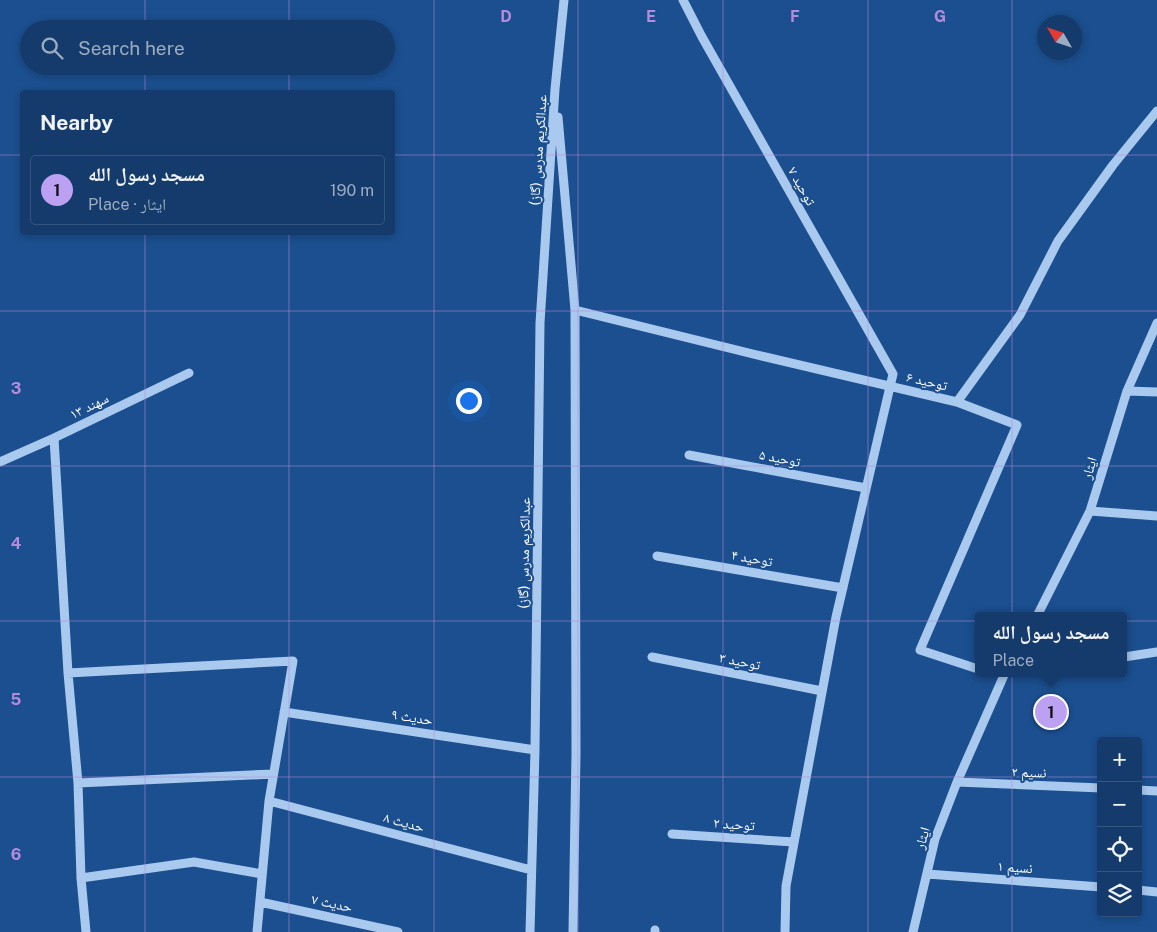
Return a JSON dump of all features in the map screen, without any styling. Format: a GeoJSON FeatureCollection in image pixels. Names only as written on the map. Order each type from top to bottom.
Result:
{"type":"FeatureCollection","features":[{"type":"Feature","properties":{"kind":"street"},"geometry":{"type":"LineString","coordinates":[[555,89],[564,0]]}},
{"type":"Feature","properties":{"kind":"street","name":"توحید ۷"},"geometry":{"type":"LineString","coordinates":[[683,0],[893,374],[890,386]]}},
{"type":"Feature","properties":{"kind":"street","name":"عبدالکریم مدرس (گاز)"},"geometry":{"type":"LineString","coordinates":[[555,89],[575,310],[576,753],[573,932]]}},
{"type":"Feature","properties":{"kind":"street","name":"عبدالکریم مدرس (گاز)"},"geometry":{"type":"LineString","coordinates":[[530,932],[535,750],[540,324],[555,89]]}},
{"type":"Feature","properties":{"kind":"street","name":"توحید ۶"},"geometry":{"type":"LineString","coordinates":[[575,310],[958,402],[1020,315],[1058,241],[1112,164],[1157,111]]}},
{"type":"Feature","properties":{"kind":"street","name":"ایثار"},"geometry":{"type":"LineString","coordinates":[[1039,612],[1090,511],[1127,391],[1157,323]]}},
{"type":"Feature","properties":{"kind":"street","name":"سهند ۱۳"},"geometry":{"type":"LineString","coordinates":[[0,462],[189,373]]}},
{"type":"Feature","properties":{"kind":"street"},"geometry":{"type":"LineString","coordinates":[[785,932],[786,886],[822,691],[843,588],[890,386]]}},
{"type":"Feature","properties":{"kind":"street"},"geometry":{"type":"LineString","coordinates":[[1127,391],[1157,392]]}},
{"type":"Feature","properties":{"kind":"street"},"geometry":{"type":"LineString","coordinates":[[958,402],[1017,425],[920,650],[975,668]]}},
{"type":"Feature","properties":{"kind":"street"},"geometry":{"type":"LineString","coordinates":[[54,438],[68,673],[78,783],[81,878],[86,932]]}},
{"type":"Feature","properties":{"kind":"street","name":"توحید ۵"},"geometry":{"type":"LineString","coordinates":[[689,455],[866,488]]}},
{"type":"Feature","properties":{"kind":"street"},"geometry":{"type":"LineString","coordinates":[[1090,511],[1157,516]]}},
{"type":"Feature","properties":{"kind":"street","name":"توحید ۴"},"geometry":{"type":"LineString","coordinates":[[656,556],[843,588]]}},
{"type":"Feature","properties":{"kind":"street"},"geometry":{"type":"LineString","coordinates":[[1127,657],[1157,652]]}},
{"type":"Feature","properties":{"kind":"street","name":"توحید ۳"},"geometry":{"type":"LineString","coordinates":[[652,657],[822,691]]}},
{"type":"Feature","properties":{"kind":"street"},"geometry":{"type":"LineString","coordinates":[[68,673],[293,661],[269,801],[257,932]]}},
{"type":"Feature","properties":{"kind":"street","name":"ایثار"},"geometry":{"type":"LineString","coordinates":[[914,932],[935,839],[957,782],[1003,677]]}},
{"type":"Feature","properties":{"kind":"street","name":"حدیث ۹"},"geometry":{"type":"LineString","coordinates":[[284,712],[535,750]]}},
{"type":"Feature","properties":{"kind":"street"},"geometry":{"type":"LineString","coordinates":[[78,783],[273,774]]}},
{"type":"Feature","properties":{"kind":"street","name":"نسیم ۲"},"geometry":{"type":"LineString","coordinates":[[957,782],[1097,788]]}},
{"type":"Feature","properties":{"kind":"street"},"geometry":{"type":"LineString","coordinates":[[1142,790],[1157,791]]}},
{"type":"Feature","properties":{"kind":"street","name":"حدیث ۸"},"geometry":{"type":"LineString","coordinates":[[269,801],[531,870]]}},
{"type":"Feature","properties":{"kind":"street","name":"توحید ۲"},"geometry":{"type":"LineString","coordinates":[[672,834],[794,842]]}},
{"type":"Feature","properties":{"kind":"street"},"geometry":{"type":"LineString","coordinates":[[81,878],[194,862],[262,874]]}},
{"type":"Feature","properties":{"kind":"street","name":"نسیم ۱"},"geometry":{"type":"LineString","coordinates":[[927,874],[1097,887]]}},
{"type":"Feature","properties":{"kind":"street"},"geometry":{"type":"LineString","coordinates":[[1142,890],[1157,892]]}},
{"type":"Feature","properties":{"kind":"street","name":"حدیث ۷"},"geometry":{"type":"LineString","coordinates":[[260,902],[398,932]]}},
{"type":"Feature","properties":{"kind":"place","name":"مسجد رسول الله"},"geometry":{"type":"Point","coordinates":[1051,712]}}]}
